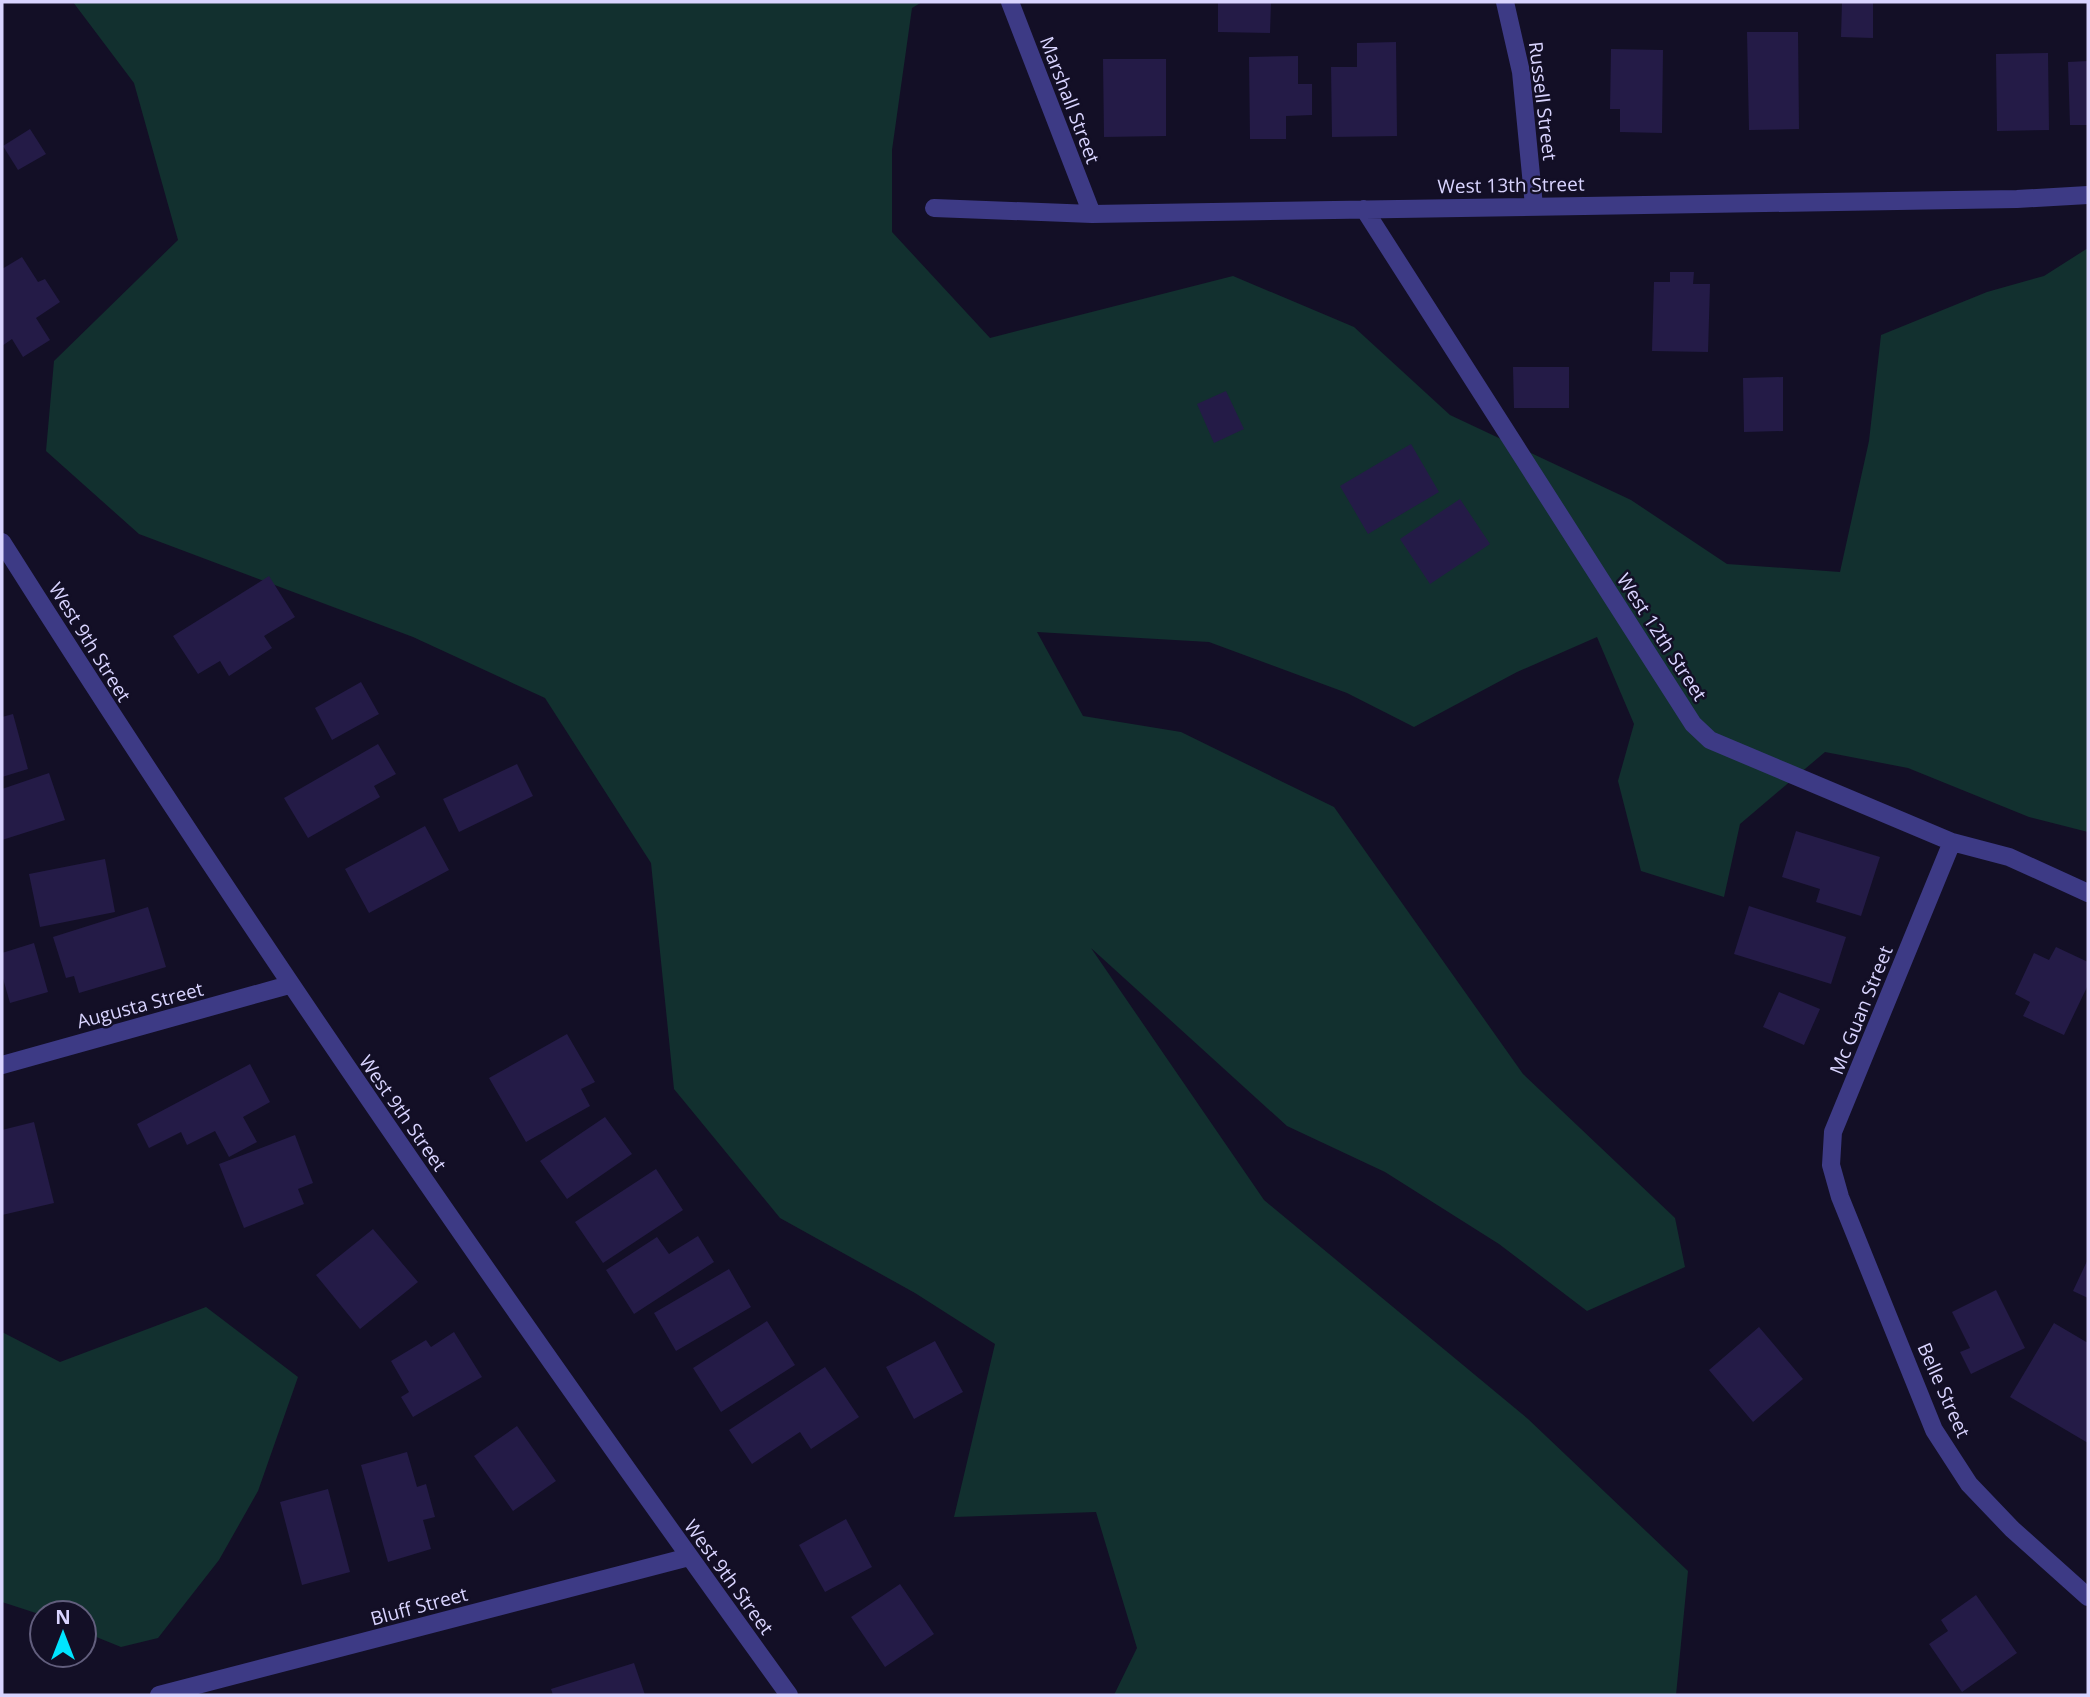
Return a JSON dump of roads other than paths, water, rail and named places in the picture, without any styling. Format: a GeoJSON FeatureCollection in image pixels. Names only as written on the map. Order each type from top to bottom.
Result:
{"type":"FeatureCollection","features":[{"type":"Feature","properties":{"kind":"street","name":"Marshall Street"},"geometry":{"type":"LineString","coordinates":[[1010,2],[1092,214]]}},
{"type":"Feature","properties":{"kind":"street","name":"Russell Street"},"geometry":{"type":"LineString","coordinates":[[1504,2],[1521,72],[1534,206]]}},
{"type":"Feature","properties":{"kind":"street","name":"West 13th Street"},"geometry":{"type":"LineString","coordinates":[[934,208],[1092,214],[2017,200],[2088,195]]}},
{"type":"Feature","properties":{"kind":"street","name":"West 12th Street"},"geometry":{"type":"LineString","coordinates":[[1364,209],[1693,724],[1710,740],[1952,842],[2009,857],[2088,893]]}},
{"type":"Feature","properties":{"kind":"street","name":"West 9th Street"},"geometry":{"type":"LineString","coordinates":[[2,542],[141,762],[289,985],[689,1557],[789,1695]]}},
{"type":"Feature","properties":{"kind":"street","name":"Mc Guan Street"},"geometry":{"type":"LineString","coordinates":[[1840,1197],[1831,1165],[1833,1132],[1952,842]]}},
{"type":"Feature","properties":{"kind":"street","name":"Augusta Street"},"geometry":{"type":"LineString","coordinates":[[2,1065],[289,985]]}},
{"type":"Feature","properties":{"kind":"street","name":"Belle Street"},"geometry":{"type":"LineString","coordinates":[[1840,1197],[1934,1430],[1969,1485],[2012,1530],[2088,1597]]}},
{"type":"Feature","properties":{"kind":"street","name":"Bluff Street"},"geometry":{"type":"LineString","coordinates":[[159,1695],[689,1557]]}}]}
